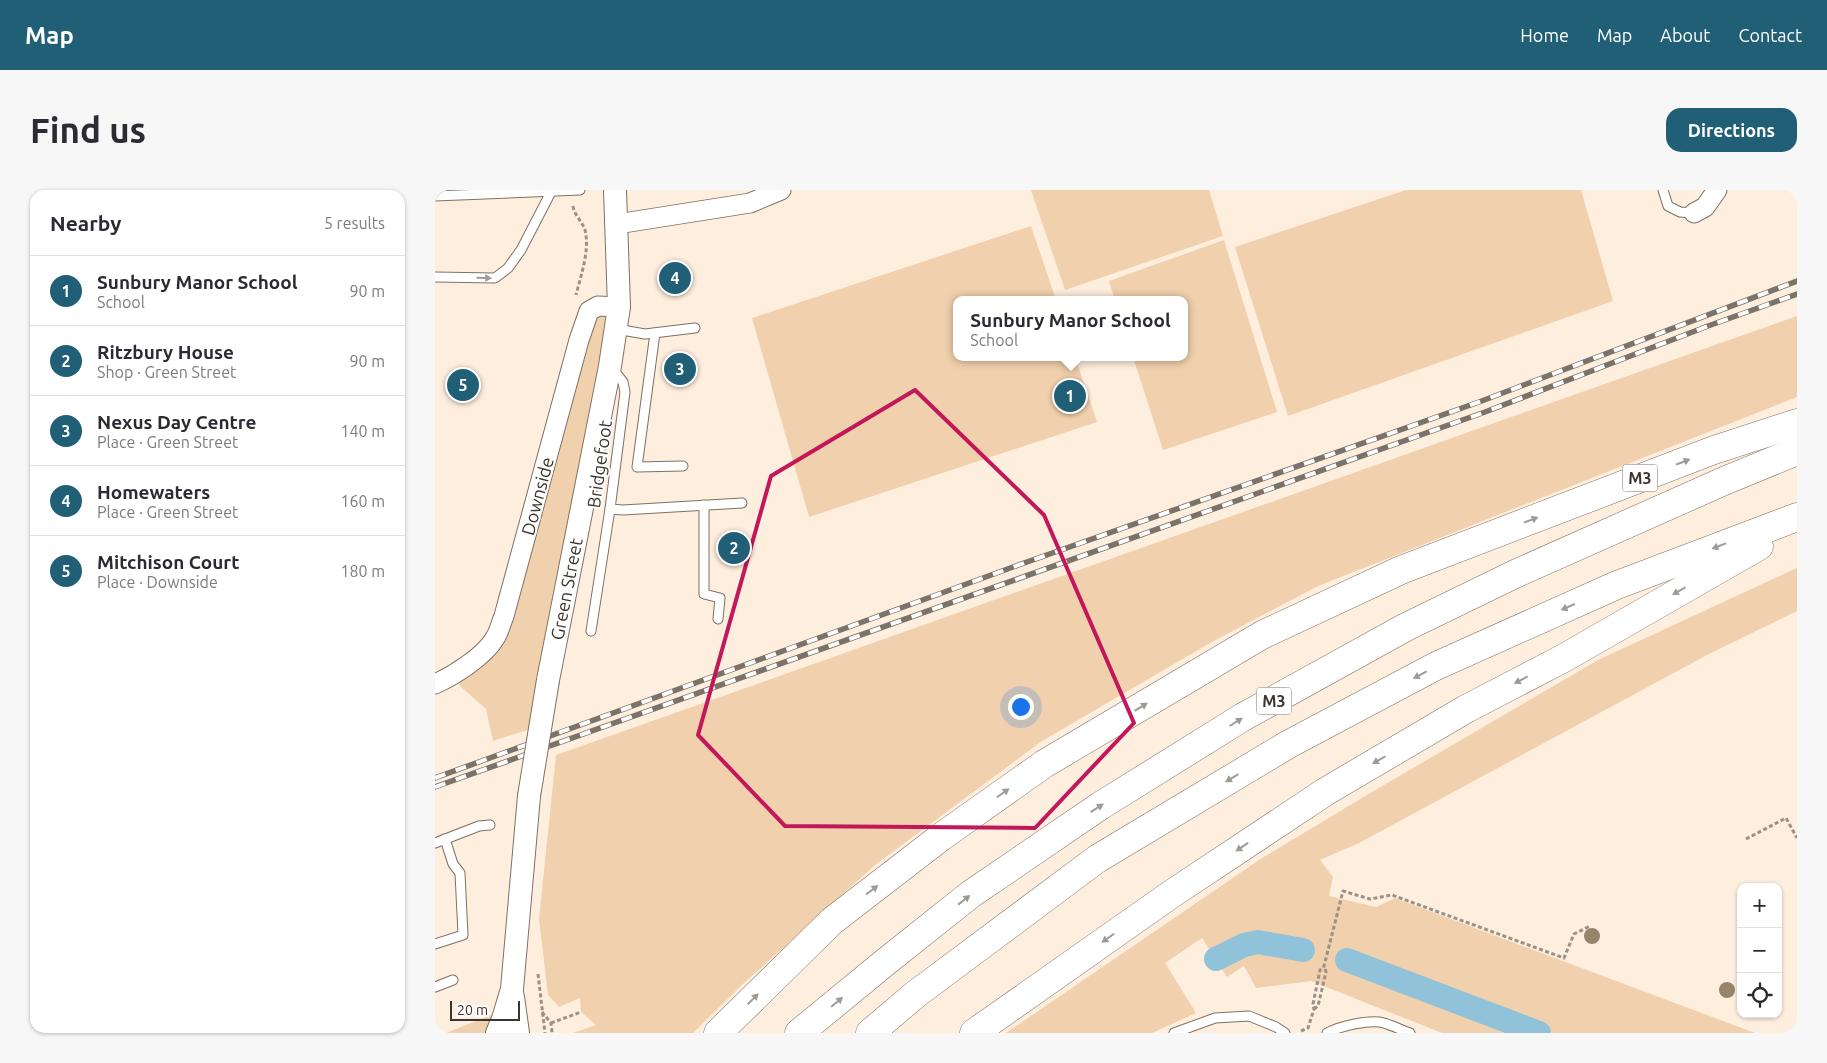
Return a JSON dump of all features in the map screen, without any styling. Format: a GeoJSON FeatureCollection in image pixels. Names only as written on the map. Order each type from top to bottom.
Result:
{"type":"FeatureCollection","features":[{"type":"Feature","properties":{"kind":"highway","name":"M3"},"geometry":{"type":"LineString","coordinates":[[718,1033],[832,920],[941,837],[1044,764],[1262,635],[1401,570],[1713,450],[1797,423]]}},
{"type":"Feature","properties":{"kind":"highway","name":"M3"},"geometry":{"type":"LineString","coordinates":[[799,1033],[971,894],[1100,806],[1243,718],[1406,627],[1507,578],[1724,481],[1797,451]]}},
{"type":"Feature","properties":{"kind":"highway","name":"M3"},"geometry":{"type":"LineString","coordinates":[[870,1033],[916,994],[1097,859],[1289,744],[1436,666],[1608,589],[1797,517]]}},
{"type":"Feature","properties":{"kind":"highway"},"geometry":{"type":"LineString","coordinates":[[974,1033],[1170,895],[1325,792],[1466,709],[1564,658],[1797,524]]}},
{"type":"Feature","properties":{"kind":"street","name":"Green Street"},"geometry":{"type":"LineString","coordinates":[[497,1033],[512,989],[529,796],[548,680],[611,366],[618,318],[615,190]]}},
{"type":"Feature","properties":{"kind":"street"},"geometry":{"type":"LineString","coordinates":[[617,224],[750,204],[781,190]]}},
{"type":"Feature","properties":{"kind":"street"},"geometry":{"type":"LineString","coordinates":[[1695,213],[1705,207],[1717,190]]}},
{"type":"Feature","properties":{"kind":"street","name":"Downside"},"geometry":{"type":"LineString","coordinates":[[435,684],[449,678],[475,659],[495,639],[504,616],[579,340],[589,311],[598,306],[618,318]]}},
{"type":"Feature","properties":{"kind":"street","name":"Green Street"},"geometry":{"type":"LineString","coordinates":[[512,989],[518,1033]]}},
{"type":"Feature","properties":{"kind":"lane"},"geometry":{"type":"LineString","coordinates":[[435,196],[580,190]]}},
{"type":"Feature","properties":{"kind":"lane"},"geometry":{"type":"LineString","coordinates":[[1663,190],[1668,206],[1680,212],[1695,213]]}},
{"type":"Feature","properties":{"kind":"lane"},"geometry":{"type":"LineString","coordinates":[[435,278],[495,278],[508,268],[521,250],[551,192]]}},
{"type":"Feature","properties":{"kind":"lane"},"geometry":{"type":"LineString","coordinates":[[618,318],[645,334],[695,328]]}},
{"type":"Feature","properties":{"kind":"lane"},"geometry":{"type":"LineString","coordinates":[[655,333],[637,467],[683,466]]}},
{"type":"Feature","properties":{"kind":"lane","name":"Bridgefoot"},"geometry":{"type":"LineString","coordinates":[[591,631],[610,509],[625,392],[623,382],[611,366]]}},
{"type":"Feature","properties":{"kind":"lane"},"geometry":{"type":"LineString","coordinates":[[610,509],[623,510],[742,503]]}},
{"type":"Feature","properties":{"kind":"lane"},"geometry":{"type":"LineString","coordinates":[[704,505],[704,594],[720,598],[718,619]]}},
{"type":"Feature","properties":{"kind":"lane"},"geometry":{"type":"LineString","coordinates":[[435,843],[479,826],[490,825]]}},
{"type":"Feature","properties":{"kind":"lane"},"geometry":{"type":"LineString","coordinates":[[435,944],[463,935],[460,873],[453,864],[445,839]]}},
{"type":"Feature","properties":{"kind":"lane"},"geometry":{"type":"LineString","coordinates":[[435,987],[453,980]]}},
{"type":"Feature","properties":{"kind":"lane"},"geometry":{"type":"LineString","coordinates":[[1174,1033],[1215,1018],[1249,1016],[1276,1027],[1285,1033]]}},
{"type":"Feature","properties":{"kind":"lane"},"geometry":{"type":"LineString","coordinates":[[1327,1033],[1336,1028],[1349,1030],[1382,1022],[1410,1033]]}},
{"type":"Feature","properties":{"kind":"path"},"geometry":{"type":"LineString","coordinates":[[1746,840],[1786,818],[1797,838]]}},
{"type":"Feature","properties":{"kind":"path"},"geometry":{"type":"LineString","coordinates":[[1314,1009],[1313,1004],[1320,970],[1324,966],[1343,891],[1370,899],[1392,895],[1564,958],[1573,934],[1590,926]]}},
{"type":"Feature","properties":{"kind":"path"},"geometry":{"type":"LineString","coordinates":[[1307,1028],[1314,1009],[1318,1006],[1327,972],[1324,966]]}},
{"type":"Feature","properties":{"kind":"path"},"geometry":{"type":"LineString","coordinates":[[545,1033],[542,1012],[551,1023],[552,1033]]}},
{"type":"Feature","properties":{"kind":"path"},"geometry":{"type":"LineString","coordinates":[[551,1023],[581,1012]]}},
{"type":"Feature","properties":{"kind":"highlighted area"},"geometry":{"type":"Polygon","coordinates":[[[915,390],[1044,515],[1134,723],[1035,828],[785,826],[698,735],[771,476],[915,390]]]}},
{"type":"Feature","properties":{"kind":"shaded area"},"geometry":{"type":"Polygon","coordinates":[[[1031,190],[1209,190],[1223,236],[1065,290],[1031,190]]]}},
{"type":"Feature","properties":{"kind":"shaded area"},"geometry":{"type":"Polygon","coordinates":[[[1406,190],[1581,190],[1613,301],[1288,416],[1235,247],[1406,190]]]}},
{"type":"Feature","properties":{"kind":"shaded area"},"geometry":{"type":"Polygon","coordinates":[[[1031,226],[1055,296],[953,296],[953,361],[1076,361],[1097,422],[809,517],[752,318],[1031,226]]]}},
{"type":"Feature","properties":{"kind":"shaded area"},"geometry":{"type":"Polygon","coordinates":[[[1224,240],[1277,412],[1163,450],[1134,361],[1188,361],[1188,296],[1114,296],[1109,281],[1224,240]]]}},
{"type":"Feature","properties":{"kind":"shaded area"},"geometry":{"type":"Polygon","coordinates":[[[619,307],[543,714],[527,730],[493,741],[486,709],[460,686],[456,673],[495,639],[589,311],[619,307]]]}},
{"type":"Feature","properties":{"kind":"shaded area"},"geometry":{"type":"Polygon","coordinates":[[[1797,316],[1797,397],[1318,586],[1210,643],[1042,741],[875,865],[745,982],[693,1033],[573,1033],[596,1025],[581,1012],[580,998],[559,1007],[548,995],[539,919],[556,755],[1797,316]]]}},
{"type":"Feature","properties":{"kind":"shaded area"},"geometry":{"type":"Polygon","coordinates":[[[1797,568],[1797,611],[1707,655],[1359,843],[1320,860],[1333,877],[1329,896],[1376,907],[1395,898],[1755,1033],[1442,1033],[1311,981],[1256,988],[1244,966],[1227,977],[1202,938],[1165,963],[1196,1013],[1152,1033],[1006,1033],[1262,858],[1372,792],[1598,660],[1797,568]]]}},
{"type":"Feature","properties":{"kind":"shaded area"},"geometry":{"type":"Polygon","coordinates":[[[496,1013],[488,1033],[446,1033],[496,1013]]]}},
{"type":"Feature","properties":{"kind":"waterway"},"geometry":{"type":"LineString","coordinates":[[1216,959],[1244,945],[1258,942],[1303,950]]}},
{"type":"Feature","properties":{"kind":"waterway"},"geometry":{"type":"LineString","coordinates":[[1347,960],[1539,1033]]}},
{"type":"Feature","properties":{"kind":"railway"},"geometry":{"type":"LineString","coordinates":[[435,778],[1013,567],[1479,402],[1797,281]]}},
{"type":"Feature","properties":{"kind":"railway"},"geometry":{"type":"LineString","coordinates":[[435,787],[1485,412],[1708,326],[1797,294]]}},
{"type":"Feature","properties":{"kind":"place","name":"Homewaters"},"geometry":{"type":"Point","coordinates":[675,278]}},
{"type":"Feature","properties":{"kind":"place","name":"Nexus Day Centre"},"geometry":{"type":"Point","coordinates":[680,369]}},
{"type":"Feature","properties":{"kind":"place","name":"Mitchison Court"},"geometry":{"type":"Point","coordinates":[463,385]}},
{"type":"Feature","properties":{"kind":"place","name":"Sunbury Manor School"},"geometry":{"type":"Point","coordinates":[1070,396]}},
{"type":"Feature","properties":{"kind":"place","name":"Ritzbury House"},"geometry":{"type":"Point","coordinates":[734,548]}}]}
